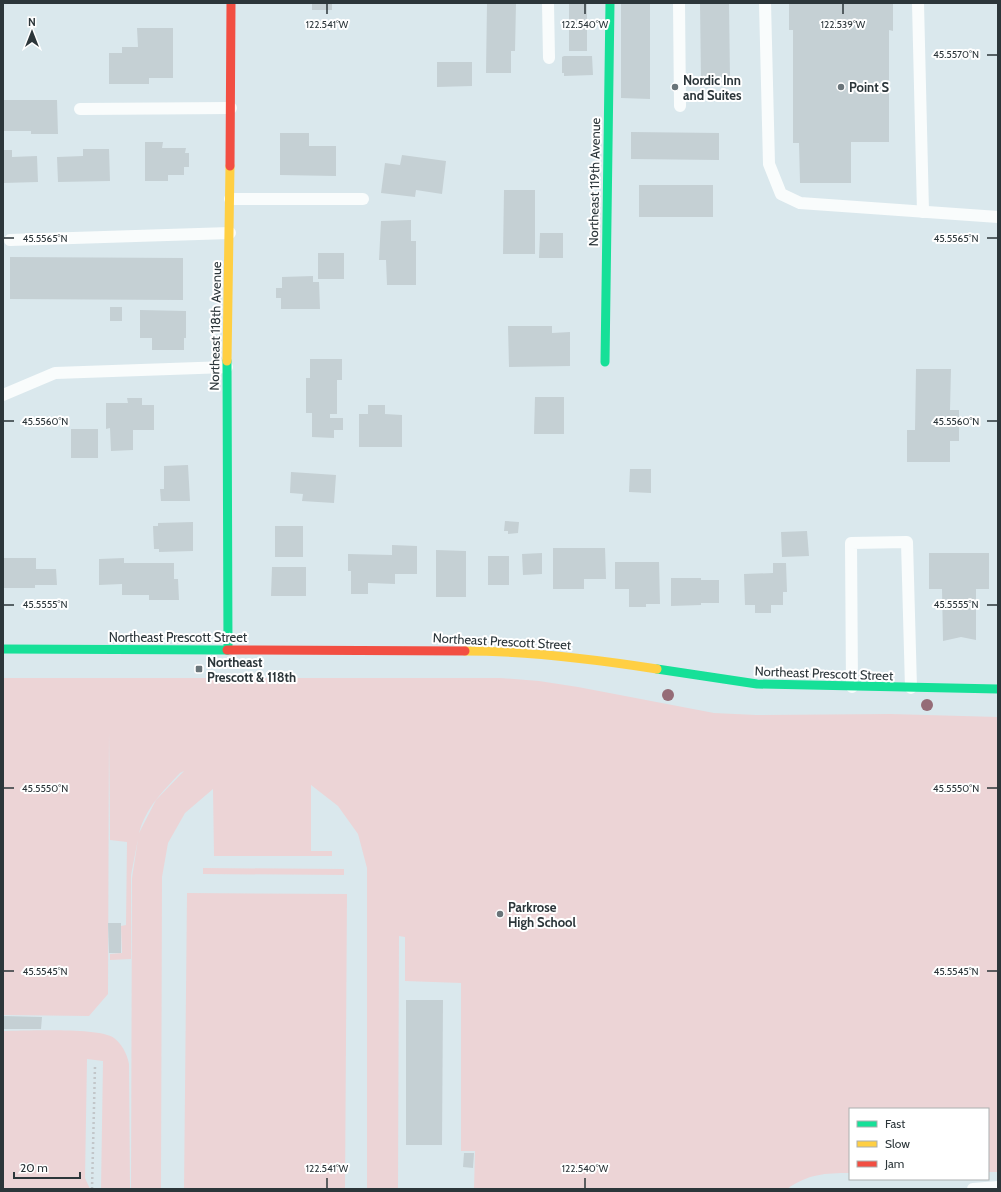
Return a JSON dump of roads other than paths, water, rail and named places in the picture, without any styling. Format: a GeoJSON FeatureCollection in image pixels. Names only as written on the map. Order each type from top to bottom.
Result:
{"type":"FeatureCollection","features":[{"type":"Feature","properties":{"kind":"street","name":"Northeast 118th Avenue"},"geometry":{"type":"LineString","coordinates":[[228,650],[227,367],[230,233],[231,3]]}},
{"type":"Feature","properties":{"kind":"street","name":"Northeast 119th Avenue"},"geometry":{"type":"LineString","coordinates":[[605,362],[610,3]]}},
{"type":"Feature","properties":{"kind":"street","name":"Northeast Prescott Street"},"geometry":{"type":"LineString","coordinates":[[3,649],[456,650],[539,653],[618,663],[734,682],[776,685],[998,689]]}},
{"type":"Feature","properties":{"kind":"lane"},"geometry":{"type":"LineString","coordinates":[[548,3],[549,58]]}},
{"type":"Feature","properties":{"kind":"lane"},"geometry":{"type":"LineString","coordinates":[[679,3],[680,106]]}},
{"type":"Feature","properties":{"kind":"lane"},"geometry":{"type":"LineString","coordinates":[[764,3],[769,164],[780,194],[800,202],[998,217]]}},
{"type":"Feature","properties":{"kind":"lane"},"geometry":{"type":"LineString","coordinates":[[918,3],[924,212]]}},
{"type":"Feature","properties":{"kind":"lane"},"geometry":{"type":"LineString","coordinates":[[80,109],[231,108]]}},
{"type":"Feature","properties":{"kind":"lane"},"geometry":{"type":"LineString","coordinates":[[230,199],[363,199]]}},
{"type":"Feature","properties":{"kind":"lane"},"geometry":{"type":"LineString","coordinates":[[10,240],[230,233]]}},
{"type":"Feature","properties":{"kind":"lane"},"geometry":{"type":"LineString","coordinates":[[3,395],[55,373],[227,367]]}},
{"type":"Feature","properties":{"kind":"lane"},"geometry":{"type":"LineString","coordinates":[[852,687],[851,543],[907,542],[911,688]]}},
{"type":"Feature","properties":{"kind":"lane"},"geometry":{"type":"LineString","coordinates":[[973,1189],[998,1187]]}},
{"type":"Feature","properties":{"kind":"place","name":"Nordic Inn and Suites"},"geometry":{"type":"Point","coordinates":[675,87]}},
{"type":"Feature","properties":{"kind":"place","name":"Point S"},"geometry":{"type":"Point","coordinates":[841,87]}},
{"type":"Feature","properties":{"kind":"place","name":"Northeast Prescott & 118th"},"geometry":{"type":"Point","coordinates":[199,669]}},
{"type":"Feature","properties":{"kind":"place","name":"Parkrose High School"},"geometry":{"type":"Point","coordinates":[500,914]}}]}
